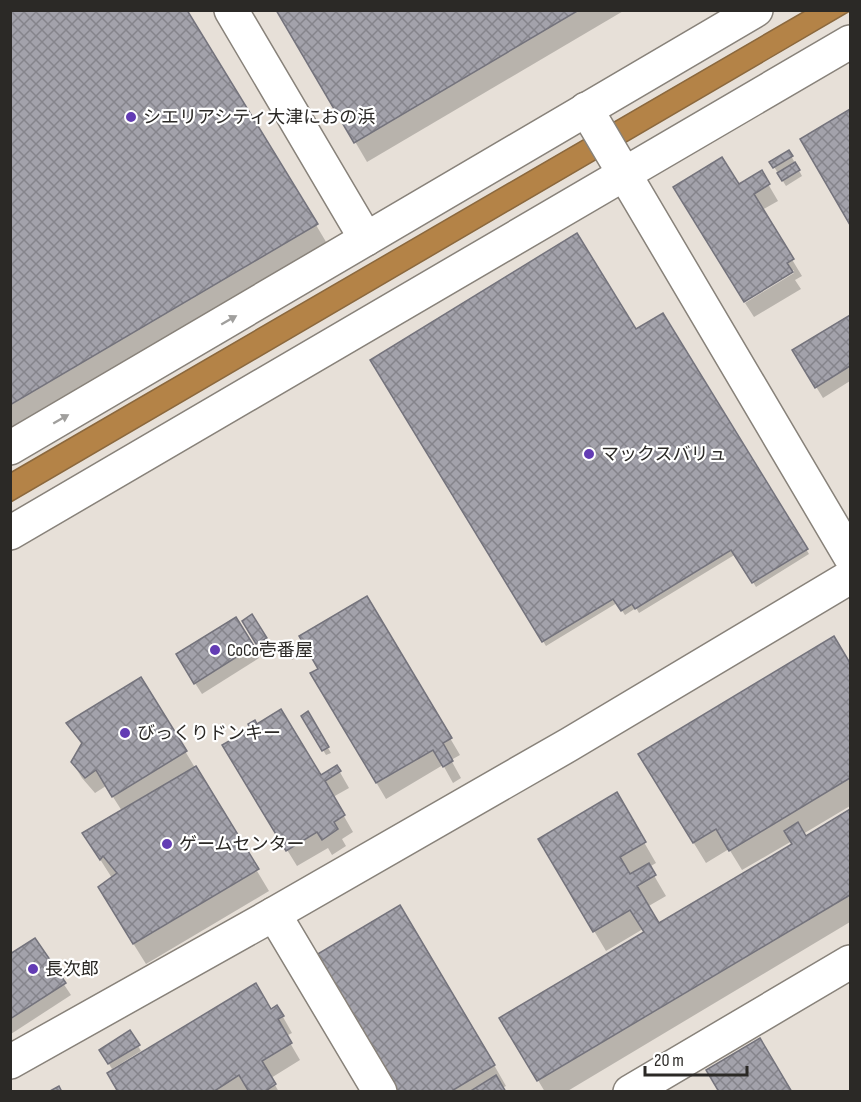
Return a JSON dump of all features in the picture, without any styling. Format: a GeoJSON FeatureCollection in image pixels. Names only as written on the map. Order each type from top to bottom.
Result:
{"type":"FeatureCollection","features":[{"type":"Feature","properties":{"kind":"street"},"geometry":{"type":"LineString","coordinates":[[231,10],[366,240]]}},
{"type":"Feature","properties":{"kind":"street"},"geometry":{"type":"LineString","coordinates":[[10,448],[366,240],[592,118],[756,10]]}},
{"type":"Feature","properties":{"kind":"street"},"geometry":{"type":"LineString","coordinates":[[10,533],[620,164],[850,42]]}},
{"type":"Feature","properties":{"kind":"street"},"geometry":{"type":"LineString","coordinates":[[592,118],[850,556]]}},
{"type":"Feature","properties":{"kind":"street"},"geometry":{"type":"LineString","coordinates":[[10,1062],[570,744],[850,577]]}},
{"type":"Feature","properties":{"kind":"street"},"geometry":{"type":"LineString","coordinates":[[274,914],[380,1092]]}},
{"type":"Feature","properties":{"kind":"street"},"geometry":{"type":"LineString","coordinates":[[630,1092],[850,962]]}},
{"type":"Feature","properties":{"kind":"shaded area"},"geometry":{"type":"Polygon","coordinates":[[[805,11],[850,11],[11,502],[10,473],[805,11]]]}},
{"type":"Feature","properties":{"kind":"building","name":"シエリアシティ大津におの浜"},"geometry":{"type":"Polygon","coordinates":[[[10,10],[187,10],[318,224],[10,405],[10,10]]]}},
{"type":"Feature","properties":{"kind":"building"},"geometry":{"type":"Polygon","coordinates":[[[276,10],[579,10],[354,143],[276,10]]]}},
{"type":"Feature","properties":{"kind":"building"},"geometry":{"type":"Polygon","coordinates":[[[850,109],[850,225],[800,139],[850,109]]]}},
{"type":"Feature","properties":{"kind":"building"},"geometry":{"type":"Polygon","coordinates":[[[789,150],[793,156],[773,168],[769,162],[789,150]]]}},
{"type":"Feature","properties":{"kind":"building"},"geometry":{"type":"Polygon","coordinates":[[[722,157],[739,184],[762,170],[770,184],[754,194],[794,259],[787,263],[793,272],[744,302],[673,187],[722,157]]]}},
{"type":"Feature","properties":{"kind":"building"},"geometry":{"type":"Polygon","coordinates":[[[795,162],[800,170],[782,181],[777,173],[795,162]]]}},
{"type":"Feature","properties":{"kind":"building","name":"マックスバリュ"},"geometry":{"type":"Polygon","coordinates":[[[577,233],[636,329],[663,313],[808,549],[752,583],[731,550],[635,609],[632,604],[621,611],[613,599],[542,642],[370,360],[577,233]]]}},
{"type":"Feature","properties":{"kind":"building"},"geometry":{"type":"Polygon","coordinates":[[[850,315],[850,366],[815,388],[792,350],[850,315]]]}},
{"type":"Feature","properties":{"kind":"building"},"geometry":{"type":"Polygon","coordinates":[[[367,596],[452,738],[443,743],[453,761],[443,767],[433,750],[376,783],[310,673],[318,669],[299,636],[367,596]]]}},
{"type":"Feature","properties":{"kind":"building"},"geometry":{"type":"Polygon","coordinates":[[[252,614],[267,638],[256,644],[242,621],[252,614]]]}},
{"type":"Feature","properties":{"kind":"building","name":"CoCo壱番屋"},"geometry":{"type":"Polygon","coordinates":[[[236,617],[254,646],[194,684],[176,654],[236,617]]]}},
{"type":"Feature","properties":{"kind":"building"},"geometry":{"type":"Polygon","coordinates":[[[834,636],[850,663],[850,778],[729,851],[716,829],[693,843],[638,754],[834,636]]]}},
{"type":"Feature","properties":{"kind":"building"},"geometry":{"type":"Polygon","coordinates":[[[287,641],[293,652],[288,656],[281,645],[287,641]]]}},
{"type":"Feature","properties":{"kind":"building","name":"びっくりドンキー"},"geometry":{"type":"Polygon","coordinates":[[[141,677],[187,751],[112,797],[96,770],[85,778],[71,762],[82,743],[66,723],[141,677]]]}},
{"type":"Feature","properties":{"kind":"building"},"geometry":{"type":"Polygon","coordinates":[[[281,709],[321,775],[337,765],[341,771],[325,781],[345,815],[334,822],[338,829],[322,840],[317,832],[286,851],[222,745],[250,729],[248,724],[255,720],[257,724],[281,709]]]}},
{"type":"Feature","properties":{"kind":"building"},"geometry":{"type":"Polygon","coordinates":[[[308,711],[329,747],[322,751],[301,716],[308,711]]]}},
{"type":"Feature","properties":{"kind":"building","name":"ゲームセンター"},"geometry":{"type":"Polygon","coordinates":[[[196,766],[259,869],[133,944],[98,887],[117,873],[103,856],[100,860],[82,833],[196,766]]]}},
{"type":"Feature","properties":{"kind":"building"},"geometry":{"type":"Polygon","coordinates":[[[617,792],[646,842],[620,857],[630,874],[649,863],[656,875],[637,886],[659,923],[792,844],[784,831],[798,822],[806,836],[850,809],[850,895],[537,1081],[499,1018],[644,932],[630,910],[593,932],[538,839],[617,792]]]}},
{"type":"Feature","properties":{"kind":"building"},"geometry":{"type":"Polygon","coordinates":[[[400,905],[495,1065],[450,1092],[397,1092],[316,955],[400,905]]]}},
{"type":"Feature","properties":{"kind":"building","name":"長次郎"},"geometry":{"type":"Polygon","coordinates":[[[35,938],[66,983],[10,1019],[10,954],[35,938]]]}},
{"type":"Feature","properties":{"kind":"building"},"geometry":{"type":"Polygon","coordinates":[[[256,983],[271,1009],[277,1005],[284,1016],[278,1019],[292,1043],[262,1061],[276,1084],[264,1092],[249,1092],[239,1075],[213,1092],[118,1092],[107,1073],[256,983]]]}},
{"type":"Feature","properties":{"kind":"building"},"geometry":{"type":"Polygon","coordinates":[[[130,1030],[140,1045],[108,1064],[99,1050],[130,1030]]]}},
{"type":"Feature","properties":{"kind":"building"},"geometry":{"type":"Polygon","coordinates":[[[760,1038],[792,1092],[719,1092],[706,1070],[760,1038]]]}},
{"type":"Feature","properties":{"kind":"building"},"geometry":{"type":"Polygon","coordinates":[[[496,1075],[506,1092],[469,1092],[496,1075]]]}},
{"type":"Feature","properties":{"kind":"building"},"geometry":{"type":"Polygon","coordinates":[[[59,1086],[62,1092],[50,1091],[59,1086]]]}},
{"type":"Feature","properties":{"kind":"place","name":"シエリアシティ大津におの浜"},"geometry":{"type":"Point","coordinates":[131,117]}},
{"type":"Feature","properties":{"kind":"place","name":"マックスバリュ"},"geometry":{"type":"Point","coordinates":[589,454]}},
{"type":"Feature","properties":{"kind":"place","name":"CoCo壱番屋"},"geometry":{"type":"Point","coordinates":[215,650]}},
{"type":"Feature","properties":{"kind":"place","name":"びっくりドンキー"},"geometry":{"type":"Point","coordinates":[125,733]}},
{"type":"Feature","properties":{"kind":"place","name":"ゲームセンター"},"geometry":{"type":"Point","coordinates":[167,844]}},
{"type":"Feature","properties":{"kind":"place","name":"長次郎"},"geometry":{"type":"Point","coordinates":[33,969]}}]}
